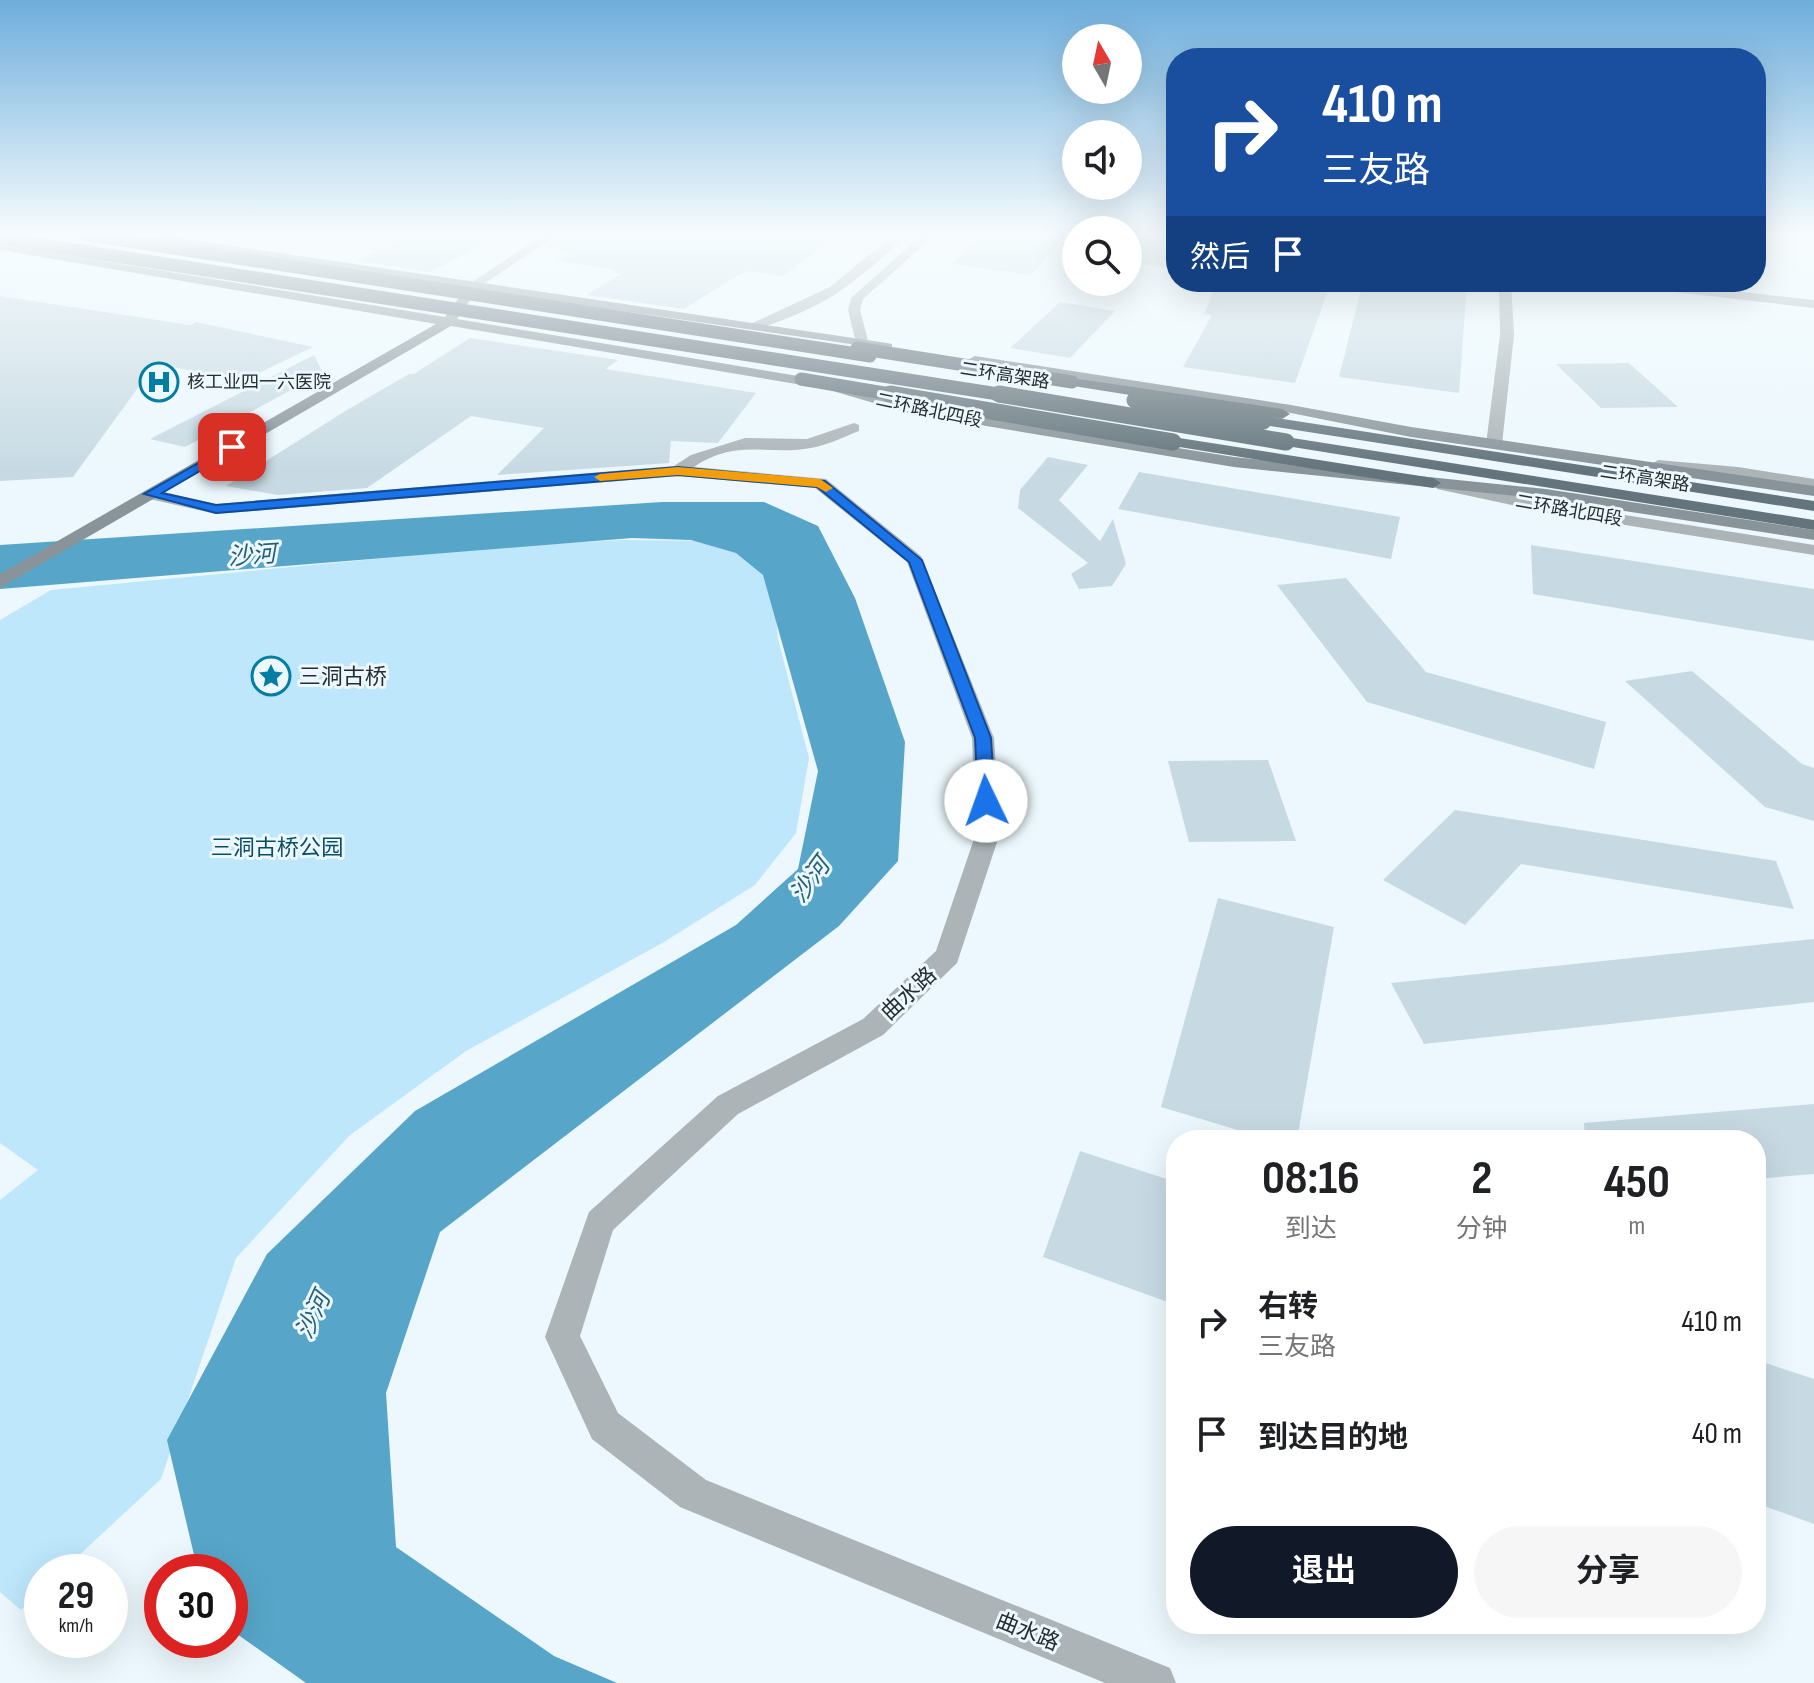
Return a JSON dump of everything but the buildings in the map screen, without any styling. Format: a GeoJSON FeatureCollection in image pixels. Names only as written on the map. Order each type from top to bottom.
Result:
{"type":"FeatureCollection","features":[{"type":"Feature","properties":{"kind":"highway"},"geometry":{"type":"LineString","coordinates":[[411,313],[1433,483]]}},
{"type":"Feature","properties":{"kind":"highway","name":"二环高架路"},"geometry":{"type":"LineString","coordinates":[[476,313],[885,375],[1814,525]]}},
{"type":"Feature","properties":{"kind":"highway","name":"二环高架路"},"geometry":{"type":"LineString","coordinates":[[600,313],[1814,506]]}},
{"type":"Feature","properties":{"kind":"highway"},"geometry":{"type":"LineString","coordinates":[[629,313],[1411,432]]}},
{"type":"Feature","properties":{"kind":"highway"},"geometry":{"type":"LineString","coordinates":[[1494,444],[1814,494]]}},
{"type":"Feature","properties":{"kind":"main road","name":"二环路北四段"},"geometry":{"type":"LineString","coordinates":[[391,313],[828,385],[908,409],[1234,462],[1433,483]]}},
{"type":"Feature","properties":{"kind":"main road"},"geometry":{"type":"LineString","coordinates":[[0,582],[448,322],[455,313]]}},
{"type":"Feature","properties":{"kind":"main road"},"geometry":{"type":"LineString","coordinates":[[658,313],[1291,409],[1411,432],[1630,463],[1814,494]]}},
{"type":"Feature","properties":{"kind":"main road"},"geometry":{"type":"LineString","coordinates":[[1433,483],[1546,494],[1814,535]]}},
{"type":"Feature","properties":{"kind":"street"},"geometry":{"type":"LineString","coordinates":[[751,327],[788,313]]}},
{"type":"Feature","properties":{"kind":"street"},"geometry":{"type":"LineString","coordinates":[[855,313],[862,344]]}},
{"type":"Feature","properties":{"kind":"street"},"geometry":{"type":"LineString","coordinates":[[1494,444],[1507,335],[1506,313]]}},
{"type":"Feature","properties":{"kind":"street"},"geometry":{"type":"LineString","coordinates":[[678,471],[697,458],[745,443],[809,444],[854,428]]}},
{"type":"Feature","properties":{"kind":"street"},"geometry":{"type":"LineString","coordinates":[[1630,463],[1738,472],[1814,484]]}},
{"type":"Feature","properties":{"kind":"street","name":"曲水路"},"geometry":{"type":"LineString","coordinates":[[151,494],[216,509],[678,471],[820,483],[915,560],[983,738],[988,833],[948,956],[873,1027],[728,1105],[600,1222],[562,1337],[605,1426],[693,1494],[1155,1683]]}},
{"type":"Feature","properties":{"kind":"street","name":"二环路北四段"},"geometry":{"type":"LineString","coordinates":[[1433,483],[1549,508],[1814,550]]}},
{"type":"Feature","properties":{"kind":"green space","name":"三洞古桥公园"},"geometry":{"type":"Polygon","coordinates":[[[621,540],[719,541],[771,567],[778,639],[809,758],[796,833],[755,885],[664,942],[466,1051],[350,1135],[236,1258],[161,1479],[80,1554],[24,1554],[24,1607],[21,1610],[0,1592],[0,1200],[38,1170],[0,1143],[0,620],[51,590],[512,546],[621,540]]]}},
{"type":"Feature","properties":{"kind":"water","name":"沙河"},"geometry":{"type":"Polygon","coordinates":[[[662,502],[764,502],[818,526],[855,598],[905,742],[898,861],[839,926],[440,1232],[386,1393],[396,1547],[554,1656],[617,1683],[306,1683],[248,1642],[248,1554],[194,1554],[167,1440],[267,1254],[415,1111],[736,925],[798,869],[818,771],[763,575],[736,553],[691,540],[632,538],[0,589],[0,545],[662,502]]]}},
{"type":"Feature","properties":{"kind":"slow traffic"},"geometry":{"type":"LineString","coordinates":[[600,477],[678,471],[820,483],[826,488]]}},
{"type":"Feature","properties":{"kind":"place","name":"核工业四一六医院"},"geometry":{"type":"Point","coordinates":[159,382]}},
{"type":"Feature","properties":{"kind":"place","name":"三洞古桥"},"geometry":{"type":"Point","coordinates":[271,676]}},
{"type":"Feature","properties":{"kind":"route"},"geometry":{"type":"LineString","coordinates":[[232,447],[151,494],[216,509],[678,471],[820,483],[915,560],[983,738],[986,801]]}}]}
